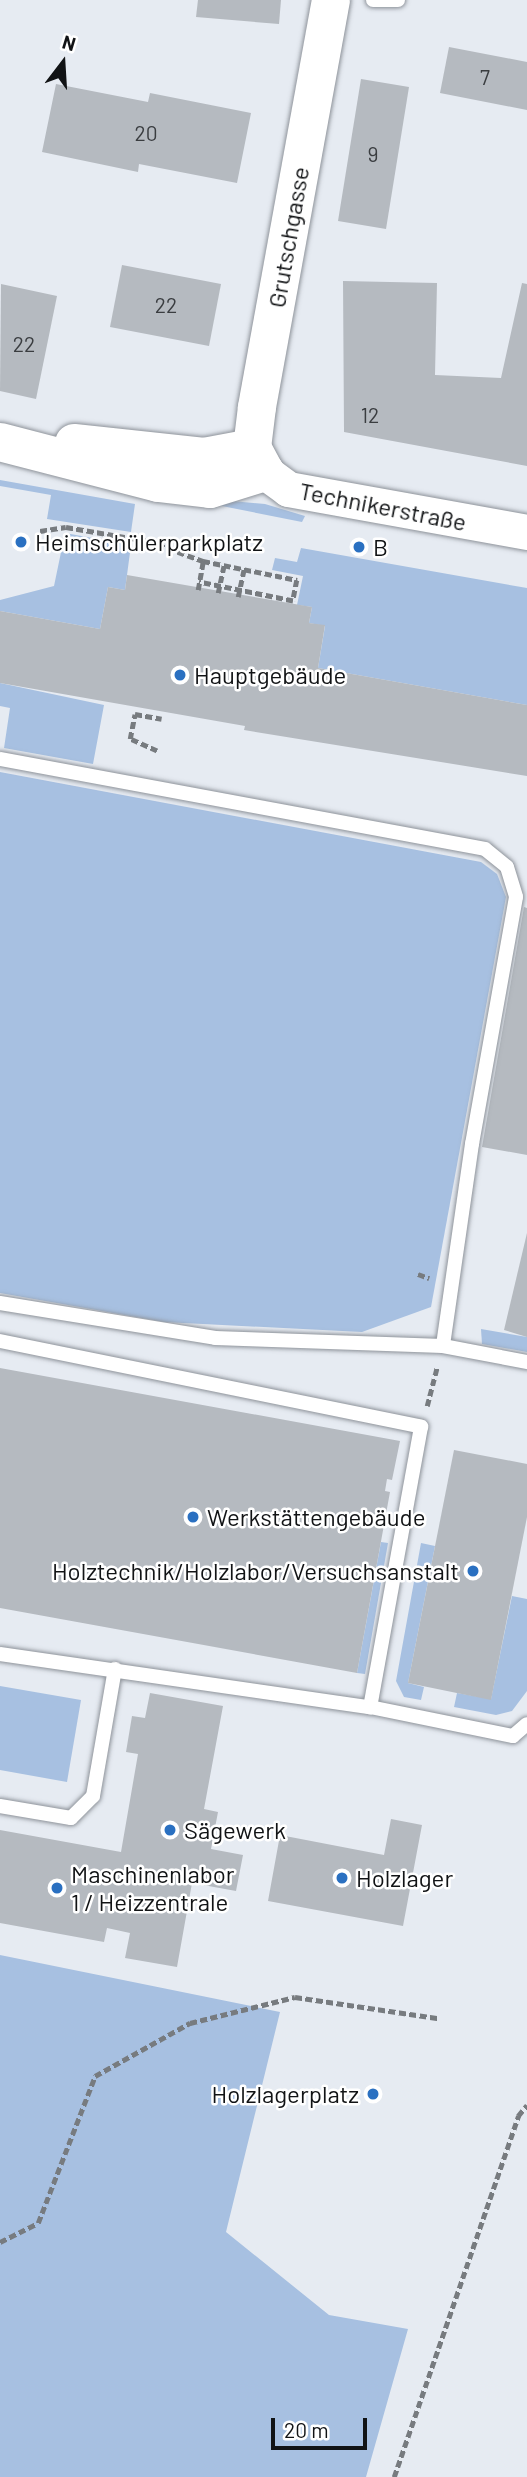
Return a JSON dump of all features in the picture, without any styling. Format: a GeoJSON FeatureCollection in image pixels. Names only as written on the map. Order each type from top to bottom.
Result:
{"type":"FeatureCollection","features":[{"type":"Feature","properties":{"kind":"main road","name":"Grutschgasse"},"geometry":{"type":"LineString","coordinates":[[258,460],[331,0]]}},
{"type":"Feature","properties":{"kind":"main road"},"geometry":{"type":"LineString","coordinates":[[0,441],[44,458],[171,485],[210,489],[258,460]]}},
{"type":"Feature","properties":{"kind":"street","name":"Technikerstraße"},"geometry":{"type":"LineString","coordinates":[[258,460],[288,489],[527,532]]}},
{"type":"Feature","properties":{"kind":"lane"},"geometry":{"type":"LineString","coordinates":[[373,0],[398,0]]}},
{"type":"Feature","properties":{"kind":"lane"},"geometry":{"type":"LineString","coordinates":[[0,759],[485,849],[507,867],[516,897],[471,1144],[443,1346]]}},
{"type":"Feature","properties":{"kind":"lane"},"geometry":{"type":"LineString","coordinates":[[0,1303],[215,1338],[443,1346],[527,1362]]}},
{"type":"Feature","properties":{"kind":"lane"},"geometry":{"type":"LineString","coordinates":[[0,1340],[421,1427],[370,1707]]}},
{"type":"Feature","properties":{"kind":"lane"},"geometry":{"type":"LineString","coordinates":[[0,1654],[370,1707],[513,1736],[527,1724]]}},
{"type":"Feature","properties":{"kind":"lane"},"geometry":{"type":"LineString","coordinates":[[0,1806],[71,1818],[93,1796],[115,1669]]}},
{"type":"Feature","properties":{"kind":"path"},"geometry":{"type":"LineString","coordinates":[[40,531],[66,527],[148,541],[204,561],[297,580],[293,601],[199,582]]}},
{"type":"Feature","properties":{"kind":"path"},"geometry":{"type":"LineString","coordinates":[[198,590],[204,561]]}},
{"type":"Feature","properties":{"kind":"path"},"geometry":{"type":"LineString","coordinates":[[218,593],[224,565]]}},
{"type":"Feature","properties":{"kind":"path"},"geometry":{"type":"LineString","coordinates":[[238,597],[244,569]]}},
{"type":"Feature","properties":{"kind":"path"},"geometry":{"type":"LineString","coordinates":[[157,751],[130,740],[135,713],[162,719]]}},
{"type":"Feature","properties":{"kind":"path"},"geometry":{"type":"LineString","coordinates":[[421,1427],[443,1346]]}},
{"type":"Feature","properties":{"kind":"path"},"geometry":{"type":"LineString","coordinates":[[0,2242],[38,2223],[95,2076],[190,2024],[296,1997],[438,2018]]}},
{"type":"Feature","properties":{"kind":"path"},"geometry":{"type":"LineString","coordinates":[[394,2477],[518,2116],[527,2105]]}},
{"type":"Feature","properties":{"kind":"shaded area"},"geometry":{"type":"Polygon","coordinates":[[[0,480],[135,504],[131,532],[47,519],[51,495],[0,486],[0,480]]]}},
{"type":"Feature","properties":{"kind":"shaded area"},"geometry":{"type":"Polygon","coordinates":[[[167,495],[265,504],[305,516],[302,522],[167,495]]]}},
{"type":"Feature","properties":{"kind":"shaded area"},"geometry":{"type":"Polygon","coordinates":[[[65,533],[131,545],[125,590],[108,587],[100,629],[0,611],[0,600],[54,586],[65,533]]]}},
{"type":"Feature","properties":{"kind":"shaded area"},"geometry":{"type":"Polygon","coordinates":[[[301,548],[527,588],[527,705],[318,668],[325,626],[309,623],[312,607],[297,605],[303,576],[272,570],[275,558],[297,562],[301,548]]]}},
{"type":"Feature","properties":{"kind":"shaded area"},"geometry":{"type":"Polygon","coordinates":[[[0,683],[104,705],[93,764],[4,748],[10,708],[0,706],[0,683]]]}},
{"type":"Feature","properties":{"kind":"shaded area"},"geometry":{"type":"Polygon","coordinates":[[[0,772],[481,862],[497,874],[506,897],[431,1307],[362,1332],[164,1322],[0,1293],[0,772]]]}},
{"type":"Feature","properties":{"kind":"shaded area"},"geometry":{"type":"Polygon","coordinates":[[[481,1329],[527,1337],[527,1352],[482,1344],[481,1329]]]}},
{"type":"Feature","properties":{"kind":"shaded area"},"geometry":{"type":"Polygon","coordinates":[[[381,1542],[388,1543],[365,1674],[357,1673],[381,1542]]]}},
{"type":"Feature","properties":{"kind":"shaded area"},"geometry":{"type":"Polygon","coordinates":[[[421,1543],[435,1546],[408,1683],[424,1687],[421,1700],[404,1697],[396,1681],[421,1543]]]}},
{"type":"Feature","properties":{"kind":"shaded area"},"geometry":{"type":"Polygon","coordinates":[[[512,1596],[527,1599],[527,1691],[512,1711],[496,1715],[454,1707],[457,1693],[491,1699],[512,1596]]]}},
{"type":"Feature","properties":{"kind":"shaded area"},"geometry":{"type":"Polygon","coordinates":[[[0,1686],[81,1700],[67,1782],[0,1770],[0,1686]]]}},
{"type":"Feature","properties":{"kind":"shaded area"},"geometry":{"type":"Polygon","coordinates":[[[0,1955],[280,2012],[226,2232],[329,2315],[408,2329],[366,2477],[0,2477],[0,1955]]]}},
{"type":"Feature","properties":{"kind":"building"},"geometry":{"type":"Polygon","coordinates":[[[198,0],[281,0],[279,24],[196,17],[198,0]]]}},
{"type":"Feature","properties":{"kind":"building"},"geometry":{"type":"Polygon","coordinates":[[[449,47],[527,62],[527,110],[440,93],[449,47]]]}},
{"type":"Feature","properties":{"kind":"building"},"geometry":{"type":"Polygon","coordinates":[[[361,79],[409,87],[386,229],[338,221],[361,79]]]}},
{"type":"Feature","properties":{"kind":"building"},"geometry":{"type":"Polygon","coordinates":[[[56,84],[148,102],[150,93],[251,113],[237,183],[139,164],[138,172],[42,152],[56,84]]]}},
{"type":"Feature","properties":{"kind":"building"},"geometry":{"type":"Polygon","coordinates":[[[122,265],[221,284],[209,346],[110,327],[122,265]]]}},
{"type":"Feature","properties":{"kind":"building"},"geometry":{"type":"Polygon","coordinates":[[[343,281],[437,283],[435,375],[501,378],[522,283],[527,284],[527,466],[344,432],[343,281]]]}},
{"type":"Feature","properties":{"kind":"building"},"geometry":{"type":"Polygon","coordinates":[[[1,284],[57,296],[36,399],[0,391],[1,284]]]}},
{"type":"Feature","properties":{"kind":"building","name":"Hauptgebäude"},"geometry":{"type":"Polygon","coordinates":[[[127,575],[312,607],[309,623],[325,625],[318,668],[527,705],[527,776],[244,730],[245,726],[0,683],[0,611],[100,629],[108,587],[125,590],[127,575]]]}},
{"type":"Feature","properties":{"kind":"building"},"geometry":{"type":"Polygon","coordinates":[[[524,907],[527,908],[527,1155],[482,1147],[524,907]]]}},
{"type":"Feature","properties":{"kind":"building"},"geometry":{"type":"Polygon","coordinates":[[[527,1233],[527,1337],[504,1330],[527,1233]]]}},
{"type":"Feature","properties":{"kind":"building","name":"Werkstättengebäude"},"geometry":{"type":"Polygon","coordinates":[[[0,1368],[400,1441],[392,1480],[387,1479],[385,1491],[390,1492],[357,1673],[0,1608],[0,1368]]]}},
{"type":"Feature","properties":{"kind":"building","name":"Holztechnik/Holzlabor/Versuchsanstalt"},"geometry":{"type":"Polygon","coordinates":[[[454,1450],[527,1464],[527,1517],[491,1700],[408,1683],[454,1450]]]}},
{"type":"Feature","properties":{"kind":"building","name":"Sägewerk"},"geometry":{"type":"Polygon","coordinates":[[[150,1693],[223,1706],[204,1809],[218,1812],[211,1849],[243,1855],[236,1891],[192,1883],[177,1967],[125,1958],[130,1933],[107,1928],[104,1942],[0,1923],[0,1830],[121,1852],[138,1754],[126,1752],[132,1716],[145,1718],[150,1693]]]}},
{"type":"Feature","properties":{"kind":"building","name":"Holzlager"},"geometry":{"type":"Polygon","coordinates":[[[391,1819],[422,1825],[403,1926],[268,1901],[280,1835],[384,1855],[391,1819]]]}},
{"type":"Feature","properties":{"kind":"place","name":"Heimschülerparkplatz"},"geometry":{"type":"Point","coordinates":[21,542]}},
{"type":"Feature","properties":{"kind":"place","name":"B"},"geometry":{"type":"Point","coordinates":[359,547]}},
{"type":"Feature","properties":{"kind":"place","name":"Hauptgebäude"},"geometry":{"type":"Point","coordinates":[180,675]}},
{"type":"Feature","properties":{"kind":"place","name":"Werkstättengebäude"},"geometry":{"type":"Point","coordinates":[193,1517]}},
{"type":"Feature","properties":{"kind":"place","name":"Holztechnik/Holzlabor/Versuchsanstalt"},"geometry":{"type":"Point","coordinates":[473,1571]}},
{"type":"Feature","properties":{"kind":"place","name":"Sägewerk"},"geometry":{"type":"Point","coordinates":[170,1830]}},
{"type":"Feature","properties":{"kind":"place","name":"Holzlager"},"geometry":{"type":"Point","coordinates":[342,1878]}},
{"type":"Feature","properties":{"kind":"place","name":"Maschinenlabor 1 / Heizzentrale"},"geometry":{"type":"Point","coordinates":[57,1888]}},
{"type":"Feature","properties":{"kind":"place","name":"Holzlagerplatz"},"geometry":{"type":"Point","coordinates":[373,2094]}}]}
